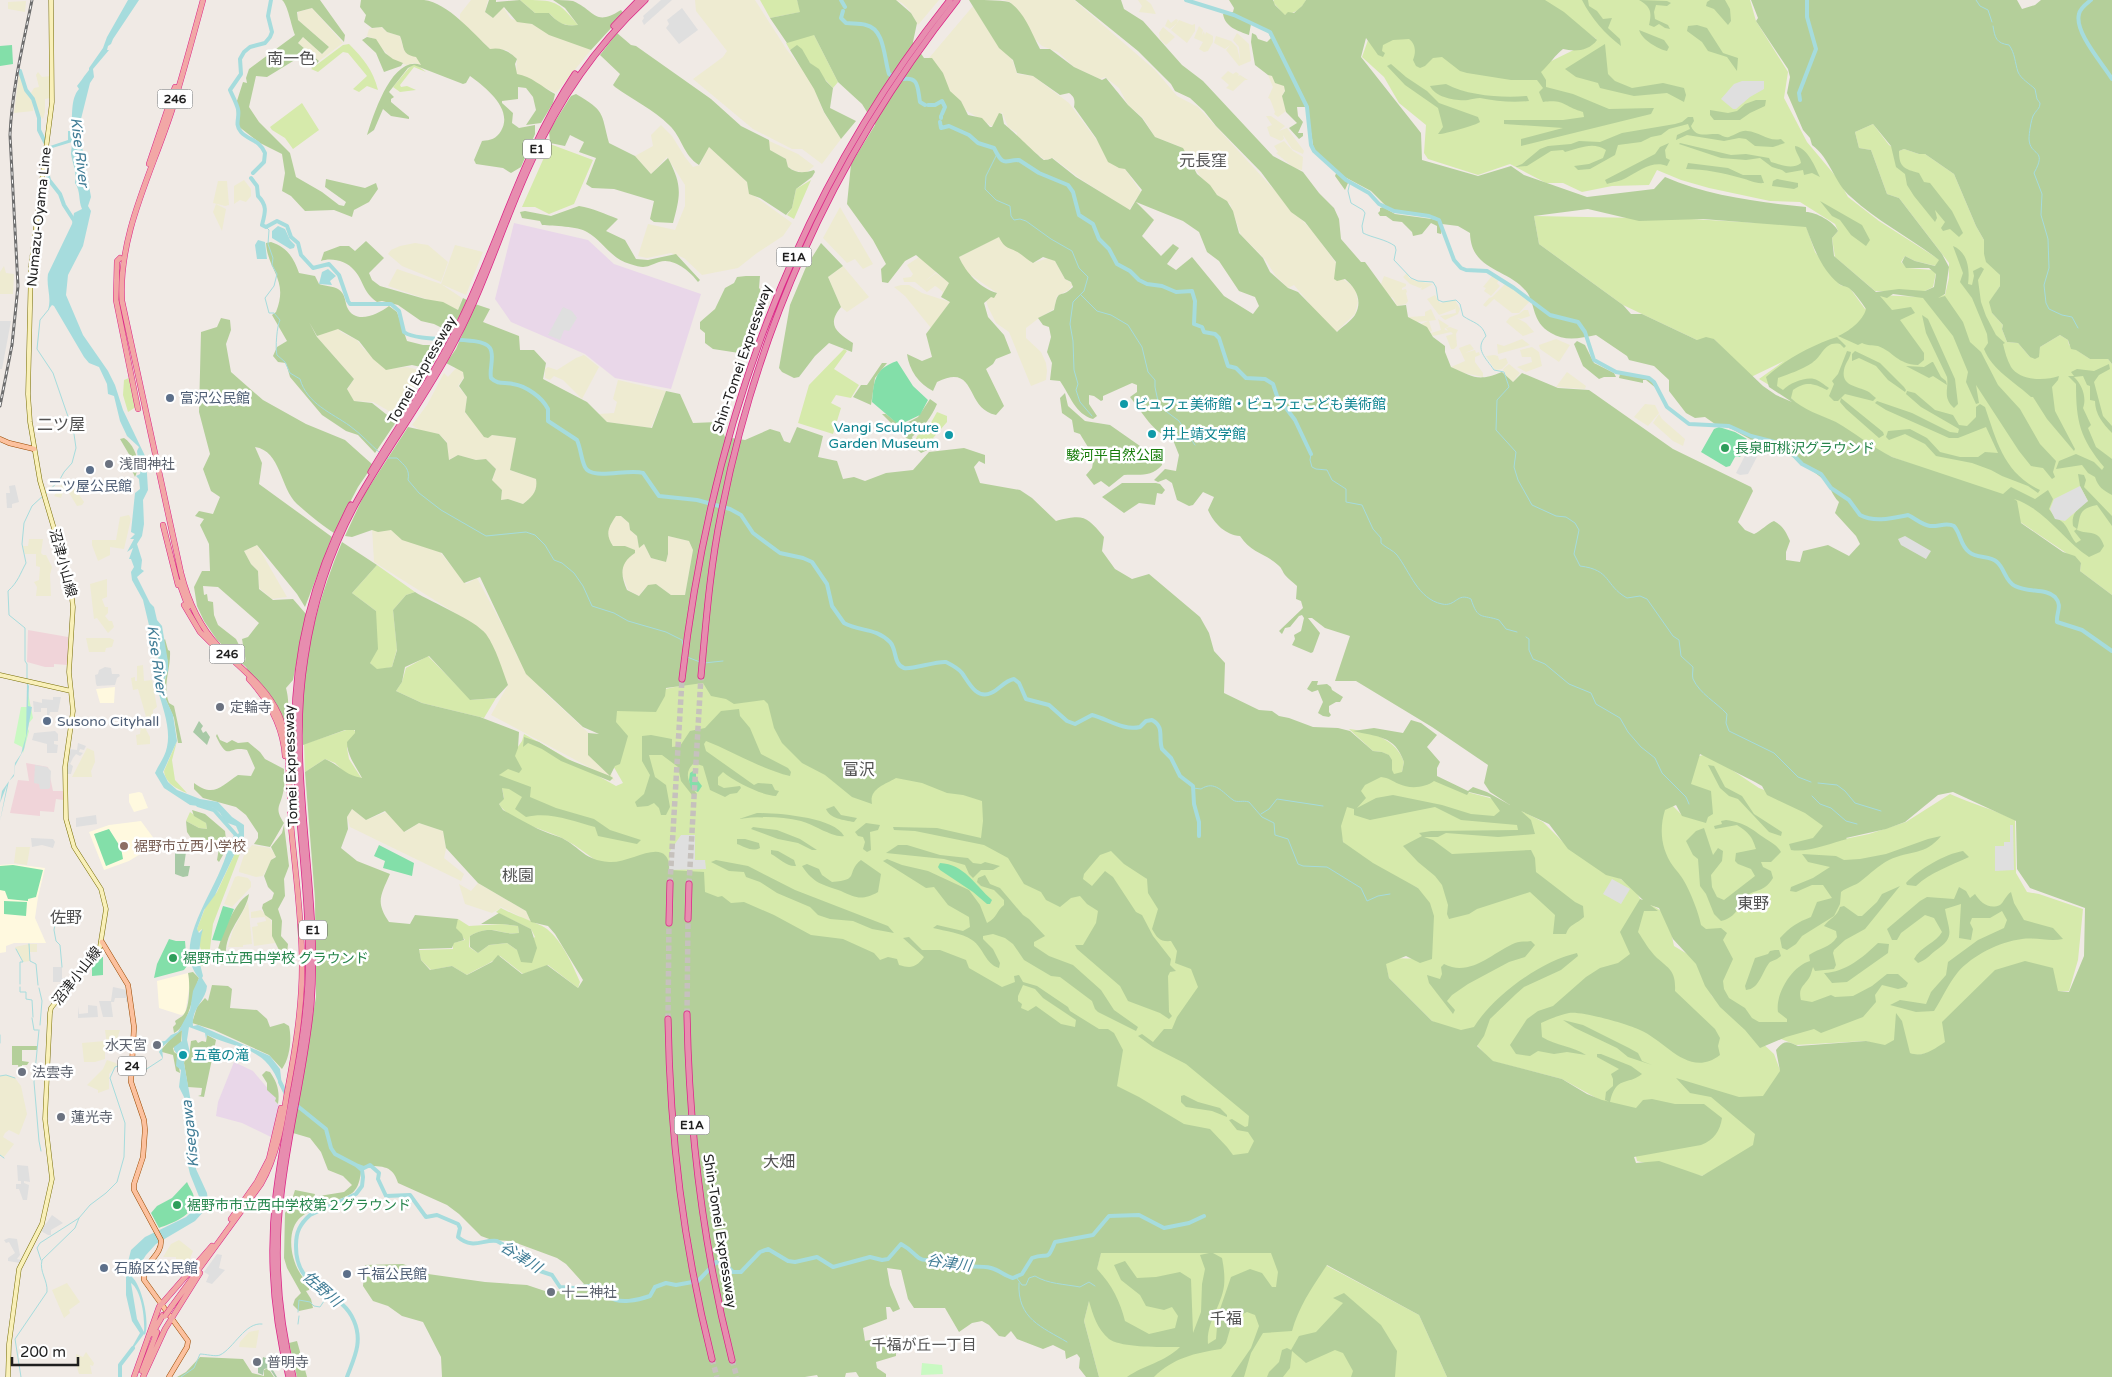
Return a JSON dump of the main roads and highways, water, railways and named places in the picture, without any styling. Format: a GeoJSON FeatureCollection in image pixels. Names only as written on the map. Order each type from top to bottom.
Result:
{"type":"FeatureCollection","features":[{"type":"Feature","properties":{"kind":"highway","name":"246"},"geometry":{"type":"LineString","coordinates":[[201,0],[120,258],[118,276],[119,302],[179,574],[189,610],[211,643],[245,675],[268,703],[281,732],[288,783]]}},
{"type":"Feature","properties":{"kind":"highway","name":"246"},"geometry":{"type":"LineString","coordinates":[[128,340],[122,301],[121,272],[127,240],[172,110],[201,0]]}},
{"type":"Feature","properties":{"kind":"highway","name":"Tomei Expressway"},"geometry":{"type":"LineString","coordinates":[[464,320],[526,162],[544,125],[586,60],[615,24],[639,0]]}},
{"type":"Feature","properties":{"kind":"highway","name":"Tomei Expressway"},"geometry":{"type":"LineString","coordinates":[[288,1377],[275,1302],[273,1243],[276,1196],[298,1080],[306,1010],[309,943],[295,729],[300,658],[315,590],[332,544],[390,443],[445,356],[464,320],[524,177],[548,127],[588,63],[618,27],[645,0]]}},
{"type":"Feature","properties":{"kind":"highway","name":"Shin-Tomei Expressway"},"geometry":{"type":"LineString","coordinates":[[682,679],[691,605],[701,549],[728,438],[756,350],[793,259],[836,171],[949,0]]}},
{"type":"Feature","properties":{"kind":"highway","name":"Shin-Tomei Expressway"},"geometry":{"type":"LineString","coordinates":[[914,52],[958,0]]}},
{"type":"Feature","properties":{"kind":"highway","name":"Shin-Tomei Expressway"},"geometry":{"type":"LineString","coordinates":[[701,676],[714,554],[737,440],[764,349],[809,237],[888,90]]}},
{"type":"Feature","properties":{"kind":"highway"},"geometry":{"type":"LineString","coordinates":[[120,258],[117,261],[116,300],[138,409]]}},
{"type":"Feature","properties":{"kind":"highway"},"geometry":{"type":"LineString","coordinates":[[121,272],[128,324],[187,587],[202,622],[218,646]]}},
{"type":"Feature","properties":{"kind":"highway","name":"Tomei Expressway"},"geometry":{"type":"LineString","coordinates":[[299,778],[302,676],[313,615],[336,545],[364,487]]}},
{"type":"Feature","properties":{"kind":"highway"},"geometry":{"type":"LineString","coordinates":[[163,525],[181,598],[193,622],[211,643]]}},
{"type":"Feature","properties":{"kind":"highway","name":"246"},"geometry":{"type":"LineString","coordinates":[[179,574],[192,609],[205,630],[218,646],[258,684],[271,701],[284,728],[288,748],[288,797]]}},
{"type":"Feature","properties":{"kind":"highway"},"geometry":{"type":"LineString","coordinates":[[171,1305],[261,1184],[270,1166],[277,1144],[296,1023],[299,965],[298,924],[288,813]]}},
{"type":"Feature","properties":{"kind":"highway"},"geometry":{"type":"LineString","coordinates":[[668,923],[670,883]]}},
{"type":"Feature","properties":{"kind":"highway"},"geometry":{"type":"LineString","coordinates":[[688,919],[689,884]]}},
{"type":"Feature","properties":{"kind":"highway","name":"Shin-Tomei Expressway"},"geometry":{"type":"LineString","coordinates":[[686,1014],[693,1135],[702,1209],[713,1278],[732,1360]]}},
{"type":"Feature","properties":{"kind":"highway","name":"E1A"},"geometry":{"type":"LineString","coordinates":[[668,1019],[668,1056],[674,1155],[683,1220],[712,1359]]}},
{"type":"Feature","properties":{"kind":"highway"},"geometry":{"type":"LineString","coordinates":[[138,1377],[164,1316],[258,1182],[272,1151],[283,1107]]}},
{"type":"Feature","properties":{"kind":"highway","name":"Tomei Expressway"},"geometry":{"type":"LineString","coordinates":[[291,1118],[280,1198],[277,1247],[281,1320],[293,1377]]}},
{"type":"Feature","properties":{"kind":"highway"},"geometry":{"type":"LineString","coordinates":[[138,1377],[172,1317],[232,1223]]}},
{"type":"Feature","properties":{"kind":"highway"},"geometry":{"type":"LineString","coordinates":[[138,1377],[154,1317],[161,1303],[212,1246]]}},
{"type":"Feature","properties":{"kind":"main road","name":"Numazu-Oyama Line"},"geometry":{"type":"LineString","coordinates":[[44,495],[34,449],[28,394],[31,266],[52,102],[51,0]]}},
{"type":"Feature","properties":{"kind":"main road"},"geometry":{"type":"LineString","coordinates":[[0,439],[34,449]]}},
{"type":"Feature","properties":{"kind":"main road","name":"沼津小山線"},"geometry":{"type":"LineString","coordinates":[[8,1377],[9,1344],[19,1269],[42,1224],[52,1179],[45,1119],[50,1013],[52,1008],[82,973],[102,942],[105,900],[101,890],[78,854],[66,819],[64,767],[72,724],[70,672],[73,600],[44,495]]}},
{"type":"Feature","properties":{"kind":"main road"},"geometry":{"type":"LineString","coordinates":[[0,675],[71,691]]}},
{"type":"Feature","properties":{"kind":"main road","name":"24"},"geometry":{"type":"LineString","coordinates":[[102,942],[128,985],[134,1027],[131,1082],[145,1125],[143,1158],[134,1186],[139,1200],[157,1230],[162,1244],[158,1253],[145,1268],[143,1277],[146,1284],[186,1336],[188,1343],[170,1377]]}},
{"type":"Feature","properties":{"kind":"water"},"geometry":{"type":"Polygon","coordinates":[[[128,0],[139,0],[108,46],[107,50],[109,50],[93,69],[94,77],[90,83],[81,119],[80,135],[91,197],[88,206],[91,211],[83,246],[68,275],[66,295],[83,335],[108,371],[115,385],[123,410],[146,458],[148,490],[143,500],[144,524],[142,536],[137,544],[142,560],[141,569],[144,571],[137,577],[150,603],[154,607],[157,620],[162,626],[168,662],[168,671],[163,683],[163,693],[173,715],[177,741],[163,772],[168,782],[177,790],[200,799],[218,802],[232,817],[244,825],[244,842],[236,851],[215,895],[204,910],[197,929],[199,933],[203,929],[196,962],[200,964],[202,978],[207,986],[194,1014],[193,1026],[198,1025],[270,1056],[280,1069],[282,1086],[280,1086],[267,1063],[259,1056],[207,1035],[206,1039],[205,1033],[189,1027],[187,1040],[190,1053],[184,1056],[184,1063],[194,1119],[196,1169],[207,1193],[208,1201],[205,1210],[195,1221],[156,1244],[146,1255],[132,1277],[142,1296],[146,1313],[146,1329],[145,1335],[132,1350],[140,1333],[132,1321],[126,1295],[126,1270],[131,1250],[145,1237],[186,1217],[197,1207],[200,1199],[190,1174],[186,1157],[188,1134],[185,1099],[179,1087],[181,1070],[176,1066],[177,1054],[174,1050],[174,1047],[182,1041],[182,1030],[162,1047],[163,1059],[159,1052],[163,1043],[157,1042],[165,1041],[171,1035],[178,1032],[190,1010],[193,991],[199,978],[191,964],[190,948],[193,931],[225,859],[229,843],[239,833],[236,826],[225,822],[220,813],[214,808],[190,805],[164,788],[155,773],[165,754],[168,740],[164,711],[158,691],[155,688],[156,686],[157,689],[161,679],[159,675],[163,670],[160,664],[160,653],[158,652],[157,659],[143,600],[132,580],[131,572],[134,567],[131,559],[129,559],[133,548],[127,552],[134,539],[130,539],[135,534],[131,532],[135,493],[140,489],[139,479],[136,476],[140,474],[141,469],[138,463],[137,451],[139,447],[127,436],[120,421],[114,396],[108,394],[107,384],[99,367],[89,363],[84,357],[54,306],[52,305],[48,310],[48,274],[72,224],[74,213],[82,209],[75,183],[75,172],[71,154],[72,142],[49,149],[50,146],[68,140],[68,131],[71,131],[74,98],[79,89],[77,86],[103,48],[107,37],[128,0]],[[131,1283],[137,1319],[144,1332],[142,1306],[135,1287],[131,1283]]]}},
{"type":"Feature","properties":{"kind":"water"},"geometry":{"type":"Polygon","coordinates":[[[278,226],[285,229],[290,240],[295,245],[294,248],[290,249],[272,238],[272,231],[278,226]]]}},
{"type":"Feature","properties":{"kind":"water"},"geometry":{"type":"Polygon","coordinates":[[[258,240],[265,242],[267,259],[257,259],[255,245],[258,240]]]}},
{"type":"Feature","properties":{"kind":"water"},"geometry":{"type":"Polygon","coordinates":[[[328,269],[336,276],[330,281],[332,285],[319,284],[322,272],[328,269]]]}},
{"type":"Feature","properties":{"kind":"water"},"geometry":{"type":"Polygon","coordinates":[[[27,682],[29,686],[28,706],[32,707],[24,749],[15,766],[14,776],[9,781],[14,774],[15,763],[21,754],[26,736],[27,682]]]}},
{"type":"Feature","properties":{"kind":"water"},"geometry":{"type":"Polygon","coordinates":[[[9,781],[0,821],[7,785],[0,803],[2,791],[9,781]]]}},
{"type":"Feature","properties":{"kind":"waterway"},"geometry":{"type":"LineString","coordinates":[[253,173],[264,162],[265,153],[260,145],[244,135],[239,129],[238,109],[230,90],[241,74],[240,59],[244,52],[250,47],[265,43],[270,37],[272,32],[268,16],[271,0]]}},
{"type":"Feature","properties":{"kind":"waterway"},"geometry":{"type":"LineString","coordinates":[[841,0],[845,7]]}},
{"type":"Feature","properties":{"kind":"waterway"},"geometry":{"type":"LineString","coordinates":[[1186,0],[1234,15],[1270,32],[1307,107],[1311,145],[1314,151],[1346,180],[1369,193],[1379,204],[1394,211],[1429,216],[1439,220],[1454,260],[1461,268],[1487,271],[1514,288],[1550,315],[1578,322],[1585,332],[1594,360],[1616,372],[1649,378],[1654,382],[1667,407],[1689,424],[1729,426],[1751,436],[1783,444],[1802,464],[1821,474],[1831,488],[1849,500],[1860,515],[1872,519],[1908,515],[1927,525],[1948,524],[1954,526],[1966,549],[1976,556],[1991,558],[1997,562],[2012,584],[2020,588],[2047,592],[2055,597],[2059,603],[2057,622],[2082,630],[2112,651]]}},
{"type":"Feature","properties":{"kind":"waterway"},"geometry":{"type":"LineString","coordinates":[[1800,100],[1799,93],[1816,49],[1807,17],[1807,0]]}},
{"type":"Feature","properties":{"kind":"waterway"},"geometry":{"type":"LineString","coordinates":[[1976,0],[1980,6],[1988,10],[1992,22]]}},
{"type":"Feature","properties":{"kind":"waterway"},"geometry":{"type":"LineString","coordinates":[[2091,0],[2080,12],[2081,30],[2090,48],[2112,79]]}},
{"type":"Feature","properties":{"kind":"waterway"},"geometry":{"type":"LineString","coordinates":[[843,11],[841,18],[846,23],[866,25],[877,32],[883,45],[889,74],[898,80],[910,79],[914,81],[918,87],[920,102],[925,105]]}},
{"type":"Feature","properties":{"kind":"waterway"},"geometry":{"type":"LineString","coordinates":[[1993,26],[1997,39],[2011,48],[2019,75],[2035,89],[2040,103],[2032,118],[2029,139],[2030,145],[2039,156],[2038,165],[2034,173],[2042,194],[2041,215],[2048,239],[2049,268],[2044,285],[2046,303],[2049,309],[2072,317],[2078,328]]}},
{"type":"Feature","properties":{"kind":"waterway"},"geometry":{"type":"LineString","coordinates":[[20,71],[26,90],[33,99],[39,118],[39,130],[45,142]]}},
{"type":"Feature","properties":{"kind":"waterway","name":"谷津川"},"geometry":{"type":"LineString","coordinates":[[928,105],[935,105],[942,101],[945,107],[942,114]]}},
{"type":"Feature","properties":{"kind":"waterway"},"geometry":{"type":"LineString","coordinates":[[940,122],[941,128],[949,126],[969,135],[978,143],[994,148],[1002,161],[1019,160],[1039,173],[1068,185],[1073,192],[1079,215],[1093,224],[1099,239],[1109,249],[1117,264],[1130,271],[1139,280],[1176,292],[1192,291],[1195,301],[1194,324],[1202,327],[1204,332],[1215,334],[1219,338],[1228,366],[1236,368],[1246,378],[1265,379],[1273,384],[1277,396],[1295,420],[1311,454]]}},
{"type":"Feature","properties":{"kind":"waterway"},"geometry":{"type":"LineString","coordinates":[[50,148],[47,172],[49,180],[60,194],[64,205],[75,222]]}},
{"type":"Feature","properties":{"kind":"waterway"},"geometry":{"type":"LineString","coordinates":[[997,154],[986,176],[985,189],[996,200],[1010,206],[1011,216],[1014,220],[1026,221],[1072,251],[1079,268],[1088,277],[1084,291],[1073,302],[1070,324],[1073,341],[1074,370],[1078,384],[1076,390],[1080,402],[1092,416]]}},
{"type":"Feature","properties":{"kind":"waterway"},"geometry":{"type":"LineString","coordinates":[[251,178],[257,186],[258,196],[264,206],[265,213],[262,225],[266,227],[277,221],[287,226],[291,237],[298,243],[301,255],[313,268],[329,264],[339,275],[350,304],[391,304],[399,311],[404,332],[412,336],[475,341],[485,344],[491,351],[491,378],[499,382],[523,387],[538,396],[548,409],[548,421],[577,440],[585,467],[589,471],[602,474],[643,473],[659,496],[697,500],[730,509],[741,515],[753,533],[780,553],[812,562],[827,584],[832,606],[844,623],[884,637],[894,648],[898,663],[904,668],[946,662],[961,671],[973,689],[981,694],[991,693],[1007,681],[1014,679],[1019,683],[1026,699],[1049,705],[1067,721],[1075,724],[1092,715],[1116,724],[1134,728],[1140,727],[1146,721],[1152,720],[1160,729],[1162,749],[1171,758],[1180,776],[1193,786],[1194,804],[1199,822],[1199,836]]}},
{"type":"Feature","properties":{"kind":"waterway"},"geometry":{"type":"LineString","coordinates":[[1350,182],[1348,191],[1351,203],[1365,213],[1362,226],[1363,233],[1395,246],[1394,260],[1411,278],[1418,281],[1433,282],[1436,287],[1438,300],[1443,302],[1456,300],[1460,304],[1463,316],[1482,328],[1486,336],[1481,345],[1482,353],[1494,370],[1504,372],[1509,387],[1497,400],[1496,430],[1516,452],[1514,467],[1518,480],[1532,505],[1556,516],[1566,517],[1575,523],[1579,530],[1574,554],[1580,566],[1603,574],[1614,588],[1627,598],[1640,596],[1647,599],[1673,636],[1679,640],[1681,656],[1693,667],[1693,679],[1696,684],[1704,694],[1727,714],[1726,723],[1729,731],[1774,753],[1798,777],[1811,782]]}},
{"type":"Feature","properties":{"kind":"waterway"},"geometry":{"type":"LineString","coordinates":[[266,227],[269,230],[268,244],[273,258],[272,265],[277,274],[274,286],[265,298],[269,313],[274,313],[280,320],[276,348],[277,355],[285,362],[290,373],[300,379],[303,388],[314,401],[354,429],[380,453]]}},
{"type":"Feature","properties":{"kind":"waterway"},"geometry":{"type":"LineString","coordinates":[[1081,295],[1097,311],[1111,315],[1128,325],[1142,347],[1148,372],[1155,380],[1159,406],[1179,421],[1195,445]]}},
{"type":"Feature","properties":{"kind":"waterway"},"geometry":{"type":"LineString","coordinates":[[27,680],[25,628],[9,615],[8,591],[17,581],[26,563],[22,544],[24,523],[32,506],[59,481],[72,463],[76,448],[74,434],[53,373],[37,349],[40,320],[49,309]]}},
{"type":"Feature","properties":{"kind":"waterway"},"geometry":{"type":"LineString","coordinates":[[1311,454],[1312,467],[1327,470],[1332,480],[1346,489],[1346,502],[1362,505],[1373,529],[1381,538],[1381,543],[1397,555],[1415,584],[1427,597],[1442,604],[1450,604],[1459,598],[1466,597],[1471,599],[1478,614],[1499,620],[1506,629],[1517,632]]}},
{"type":"Feature","properties":{"kind":"waterway"},"geometry":{"type":"LineString","coordinates":[[387,458],[397,458],[405,466],[408,470],[408,480],[419,493],[441,510],[486,536],[526,532],[535,535],[545,545],[554,560],[562,563],[574,573],[583,586],[592,606],[614,613],[628,621],[666,632],[682,640],[684,649]]}},
{"type":"Feature","properties":{"kind":"waterway"},"geometry":{"type":"LineString","coordinates":[[1526,637],[1529,639],[1529,650],[1533,659],[1545,664],[1569,684],[1591,693],[1596,704],[1620,718],[1628,732],[1641,747],[1655,758],[1662,773],[1686,797],[1689,804]]}},
{"type":"Feature","properties":{"kind":"waterway","name":"Kise River"},"geometry":{"type":"LineString","coordinates":[[159,647],[161,664],[160,688]]}},
{"type":"Feature","properties":{"kind":"waterway"},"geometry":{"type":"LineString","coordinates":[[687,657],[700,662]]}},
{"type":"Feature","properties":{"kind":"waterway"},"geometry":{"type":"LineString","coordinates":[[704,663],[723,661]]}},
{"type":"Feature","properties":{"kind":"waterway"},"geometry":{"type":"LineString","coordinates":[[1818,783],[1837,785],[1855,803],[1881,811]]}},
{"type":"Feature","properties":{"kind":"waterway"},"geometry":{"type":"LineString","coordinates":[[1193,788],[1201,789],[1214,786],[1235,801],[1249,802],[1262,817],[1274,823],[1275,835],[1288,839],[1298,864],[1327,867],[1361,888],[1367,901],[1378,896],[1390,894]]}},
{"type":"Feature","properties":{"kind":"waterway"},"geometry":{"type":"LineString","coordinates":[[1812,796],[1820,804],[1831,808],[1846,821],[1857,824]]}},
{"type":"Feature","properties":{"kind":"waterway"},"geometry":{"type":"LineString","coordinates":[[1261,814],[1269,809],[1277,799],[1323,806]]}},
{"type":"Feature","properties":{"kind":"waterway","name":"Kise River"},"geometry":{"type":"LineString","coordinates":[[198,805],[214,810],[236,835],[234,840]]}},
{"type":"Feature","properties":{"kind":"waterway"},"geometry":{"type":"LineString","coordinates":[[58,908],[54,930],[56,941],[60,945],[62,967]]}},
{"type":"Feature","properties":{"kind":"waterway"},"geometry":{"type":"LineString","coordinates":[[29,944],[30,961],[36,964],[38,985]]}},
{"type":"Feature","properties":{"kind":"waterway"},"geometry":{"type":"LineString","coordinates":[[16,949],[23,962],[20,962],[20,984]]}},
{"type":"Feature","properties":{"kind":"waterway"},"geometry":{"type":"LineString","coordinates":[[20,987],[20,992],[26,992],[26,999],[32,1000],[33,1017]]}},
{"type":"Feature","properties":{"kind":"waterway"},"geometry":{"type":"LineString","coordinates":[[39,988],[42,1001],[40,1025]]}},
{"type":"Feature","properties":{"kind":"waterway"},"geometry":{"type":"LineString","coordinates":[[58,997],[59,989]]}},
{"type":"Feature","properties":{"kind":"waterway"},"geometry":{"type":"LineString","coordinates":[[32,1018],[34,1030],[38,1030]]}},
{"type":"Feature","properties":{"kind":"waterway"},"geometry":{"type":"LineString","coordinates":[[39,1030],[34,1082],[41,1151]]}},
{"type":"Feature","properties":{"kind":"waterway"},"geometry":{"type":"LineString","coordinates":[[0,1035],[0,1043]]}},
{"type":"Feature","properties":{"kind":"waterway"},"geometry":{"type":"LineString","coordinates":[[133,1071],[142,1072],[162,1059]]}},
{"type":"Feature","properties":{"kind":"waterway"},"geometry":{"type":"LineString","coordinates":[[21,1377],[15,1339],[47,1292],[41,1264],[42,1260],[75,1228],[79,1218],[90,1205],[117,1182],[124,1157],[125,1123],[110,1078],[115,1067],[118,1066],[129,1070]]}},
{"type":"Feature","properties":{"kind":"waterway"},"geometry":{"type":"LineString","coordinates":[[0,1076],[6,1075],[15,1078]]}},
{"type":"Feature","properties":{"kind":"waterway","name":"佐野川"},"geometry":{"type":"LineString","coordinates":[[280,1082],[287,1096]]}},
{"type":"Feature","properties":{"kind":"waterway","name":"佐野川"},"geometry":{"type":"LineString","coordinates":[[295,1104],[326,1129],[331,1148],[335,1154],[362,1170],[362,1186],[356,1194],[310,1215],[299,1228],[296,1240],[298,1261],[303,1272],[310,1281],[347,1310],[357,1329],[358,1343],[347,1377]]}},
{"type":"Feature","properties":{"kind":"waterway"},"geometry":{"type":"LineString","coordinates":[[0,1155],[4,1158]]}},
{"type":"Feature","properties":{"kind":"waterway","name":"谷津川"},"geometry":{"type":"LineString","coordinates":[[356,1165],[364,1168],[370,1165],[379,1173],[378,1179],[386,1196],[410,1195],[426,1217],[437,1215],[458,1224],[460,1228],[458,1237],[463,1241],[468,1243],[497,1241],[535,1263],[540,1271],[552,1275],[560,1287],[574,1288],[597,1285],[613,1299],[623,1301],[650,1296],[655,1287],[666,1283],[676,1285],[698,1281],[716,1262],[725,1264],[733,1272],[741,1272],[760,1252],[768,1249],[788,1261],[795,1262],[817,1257],[833,1267],[870,1257],[882,1260],[888,1259],[901,1244],[921,1259],[941,1259],[952,1265],[991,1268],[1013,1278],[1022,1274],[1032,1258],[1048,1255],[1055,1242],[1093,1235],[1109,1216],[1139,1215],[1164,1228],[1189,1223],[1204,1216]]}},
{"type":"Feature","properties":{"kind":"waterway"},"geometry":{"type":"LineString","coordinates":[[41,1260],[37,1248],[40,1243],[79,1218]]}},
{"type":"Feature","properties":{"kind":"waterway"},"geometry":{"type":"LineString","coordinates":[[1016,1277],[1022,1285],[1026,1285],[1029,1278],[1035,1276],[1045,1281],[1056,1283],[1080,1287],[1089,1282],[1095,1286]]}},
{"type":"Feature","properties":{"kind":"waterway"},"geometry":{"type":"LineString","coordinates":[[1019,1283],[1019,1295],[1027,1314],[1040,1326],[1067,1342]]}},
{"type":"Feature","properties":{"kind":"waterway"},"geometry":{"type":"LineString","coordinates":[[298,1312],[299,1300],[310,1302],[314,1306],[320,1307],[326,1298],[326,1293]]}},
{"type":"Feature","properties":{"kind":"waterway"},"geometry":{"type":"LineString","coordinates":[[298,1324],[299,1316]]}},
{"type":"Feature","properties":{"kind":"waterway"},"geometry":{"type":"LineString","coordinates":[[181,1377],[194,1368],[200,1354],[218,1356],[225,1352],[250,1327],[262,1324]]}},
{"type":"Feature","properties":{"kind":"waterway","name":"Kisegawa"},"geometry":{"type":"LineString","coordinates":[[120,1377],[120,1365],[133,1348]]}},
{"type":"Feature","properties":{"kind":"tunnel"},"geometry":{"type":"LineString","coordinates":[[689,884],[701,676]]}},
{"type":"Feature","properties":{"kind":"tunnel"},"geometry":{"type":"LineString","coordinates":[[670,883],[682,679]]}},
{"type":"Feature","properties":{"kind":"tunnel"},"geometry":{"type":"LineString","coordinates":[[290,797],[290,814]]}},
{"type":"Feature","properties":{"kind":"tunnel"},"geometry":{"type":"LineString","coordinates":[[687,1014],[688,919]]}},
{"type":"Feature","properties":{"kind":"tunnel"},"geometry":{"type":"LineString","coordinates":[[668,1019],[669,923]]}},
{"type":"Feature","properties":{"kind":"tunnel"},"geometry":{"type":"LineString","coordinates":[[712,1359],[717,1377]]}},
{"type":"Feature","properties":{"kind":"tunnel"},"geometry":{"type":"LineString","coordinates":[[732,1360],[737,1377]]}},
{"type":"Feature","properties":{"kind":"railway"},"geometry":{"type":"LineString","coordinates":[[0,406],[12,345],[18,286],[10,135],[11,118],[18,67],[32,0]]}},
{"type":"Feature","properties":{"kind":"place","name":"富沢公民館"},"geometry":{"type":"Point","coordinates":[170,398]}},
{"type":"Feature","properties":{"kind":"place","name":"ビュフェ美術館・ビュフェこども美術館"},"geometry":{"type":"Point","coordinates":[1124,404]}},
{"type":"Feature","properties":{"kind":"place","name":"井上靖文学館"},"geometry":{"type":"Point","coordinates":[1152,434]}},
{"type":"Feature","properties":{"kind":"place","name":"Vangi Sculpture Garden Museum"},"geometry":{"type":"Point","coordinates":[949,435]}},
{"type":"Feature","properties":{"kind":"place","name":"長泉町桃沢グラウンド"},"geometry":{"type":"Point","coordinates":[1725,448]}},
{"type":"Feature","properties":{"kind":"place","name":"浅間神社"},"geometry":{"type":"Point","coordinates":[109,464]}},
{"type":"Feature","properties":{"kind":"place","name":"二ツ屋公民館"},"geometry":{"type":"Point","coordinates":[90,470]}},
{"type":"Feature","properties":{"kind":"place","name":"定輪寺"},"geometry":{"type":"Point","coordinates":[220,707]}},
{"type":"Feature","properties":{"kind":"place","name":"Susono Cityhall"},"geometry":{"type":"Point","coordinates":[47,721]}},
{"type":"Feature","properties":{"kind":"place","name":"裾野市立西小学校"},"geometry":{"type":"Point","coordinates":[124,846]}},
{"type":"Feature","properties":{"kind":"place","name":"裾野市立西中学校 グラウンド"},"geometry":{"type":"Point","coordinates":[173,958]}},
{"type":"Feature","properties":{"kind":"place","name":"水天宮"},"geometry":{"type":"Point","coordinates":[157,1045]}},
{"type":"Feature","properties":{"kind":"place","name":"五竜の滝"},"geometry":{"type":"Point","coordinates":[183,1055]}},
{"type":"Feature","properties":{"kind":"place","name":"法雲寺"},"geometry":{"type":"Point","coordinates":[22,1072]}},
{"type":"Feature","properties":{"kind":"place","name":"蓮光寺"},"geometry":{"type":"Point","coordinates":[61,1117]}},
{"type":"Feature","properties":{"kind":"place","name":"裾野市市立西中学校第２グラウンド"},"geometry":{"type":"Point","coordinates":[177,1205]}},
{"type":"Feature","properties":{"kind":"place","name":"石脇区公民館"},"geometry":{"type":"Point","coordinates":[104,1268]}},
{"type":"Feature","properties":{"kind":"place","name":"千福公民館"},"geometry":{"type":"Point","coordinates":[347,1274]}},
{"type":"Feature","properties":{"kind":"place","name":"十二神社"},"geometry":{"type":"Point","coordinates":[551,1292]}},
{"type":"Feature","properties":{"kind":"place","name":"普明寺"},"geometry":{"type":"Point","coordinates":[257,1362]}},
{"type":"Feature","properties":{"kind":"district","name":"南一色"},"geometry":{"type":"Point","coordinates":[291,59]}},
{"type":"Feature","properties":{"kind":"district","name":"元長窪"},"geometry":{"type":"Point","coordinates":[1203,161]}},
{"type":"Feature","properties":{"kind":"district","name":"二ツ屋"},"geometry":{"type":"Point","coordinates":[61,425]}},
{"type":"Feature","properties":{"kind":"district","name":"富沢"},"geometry":{"type":"Point","coordinates":[859,770]}},
{"type":"Feature","properties":{"kind":"district","name":"桃園"},"geometry":{"type":"Point","coordinates":[518,876]}},
{"type":"Feature","properties":{"kind":"district","name":"東野"},"geometry":{"type":"Point","coordinates":[1753,904]}},
{"type":"Feature","properties":{"kind":"district","name":"佐野"},"geometry":{"type":"Point","coordinates":[66,918]}},
{"type":"Feature","properties":{"kind":"district","name":"大畑"},"geometry":{"type":"Point","coordinates":[779,1162]}},
{"type":"Feature","properties":{"kind":"district","name":"千福"},"geometry":{"type":"Point","coordinates":[1226,1319]}},
{"type":"Feature","properties":{"kind":"district","name":"千福が丘一丁目"},"geometry":{"type":"Point","coordinates":[924,1345]}},
{"type":"Feature","properties":{"kind":"park label","name":"駿河平自然公園"},"geometry":{"type":"Point","coordinates":[1115,455]}}]}
